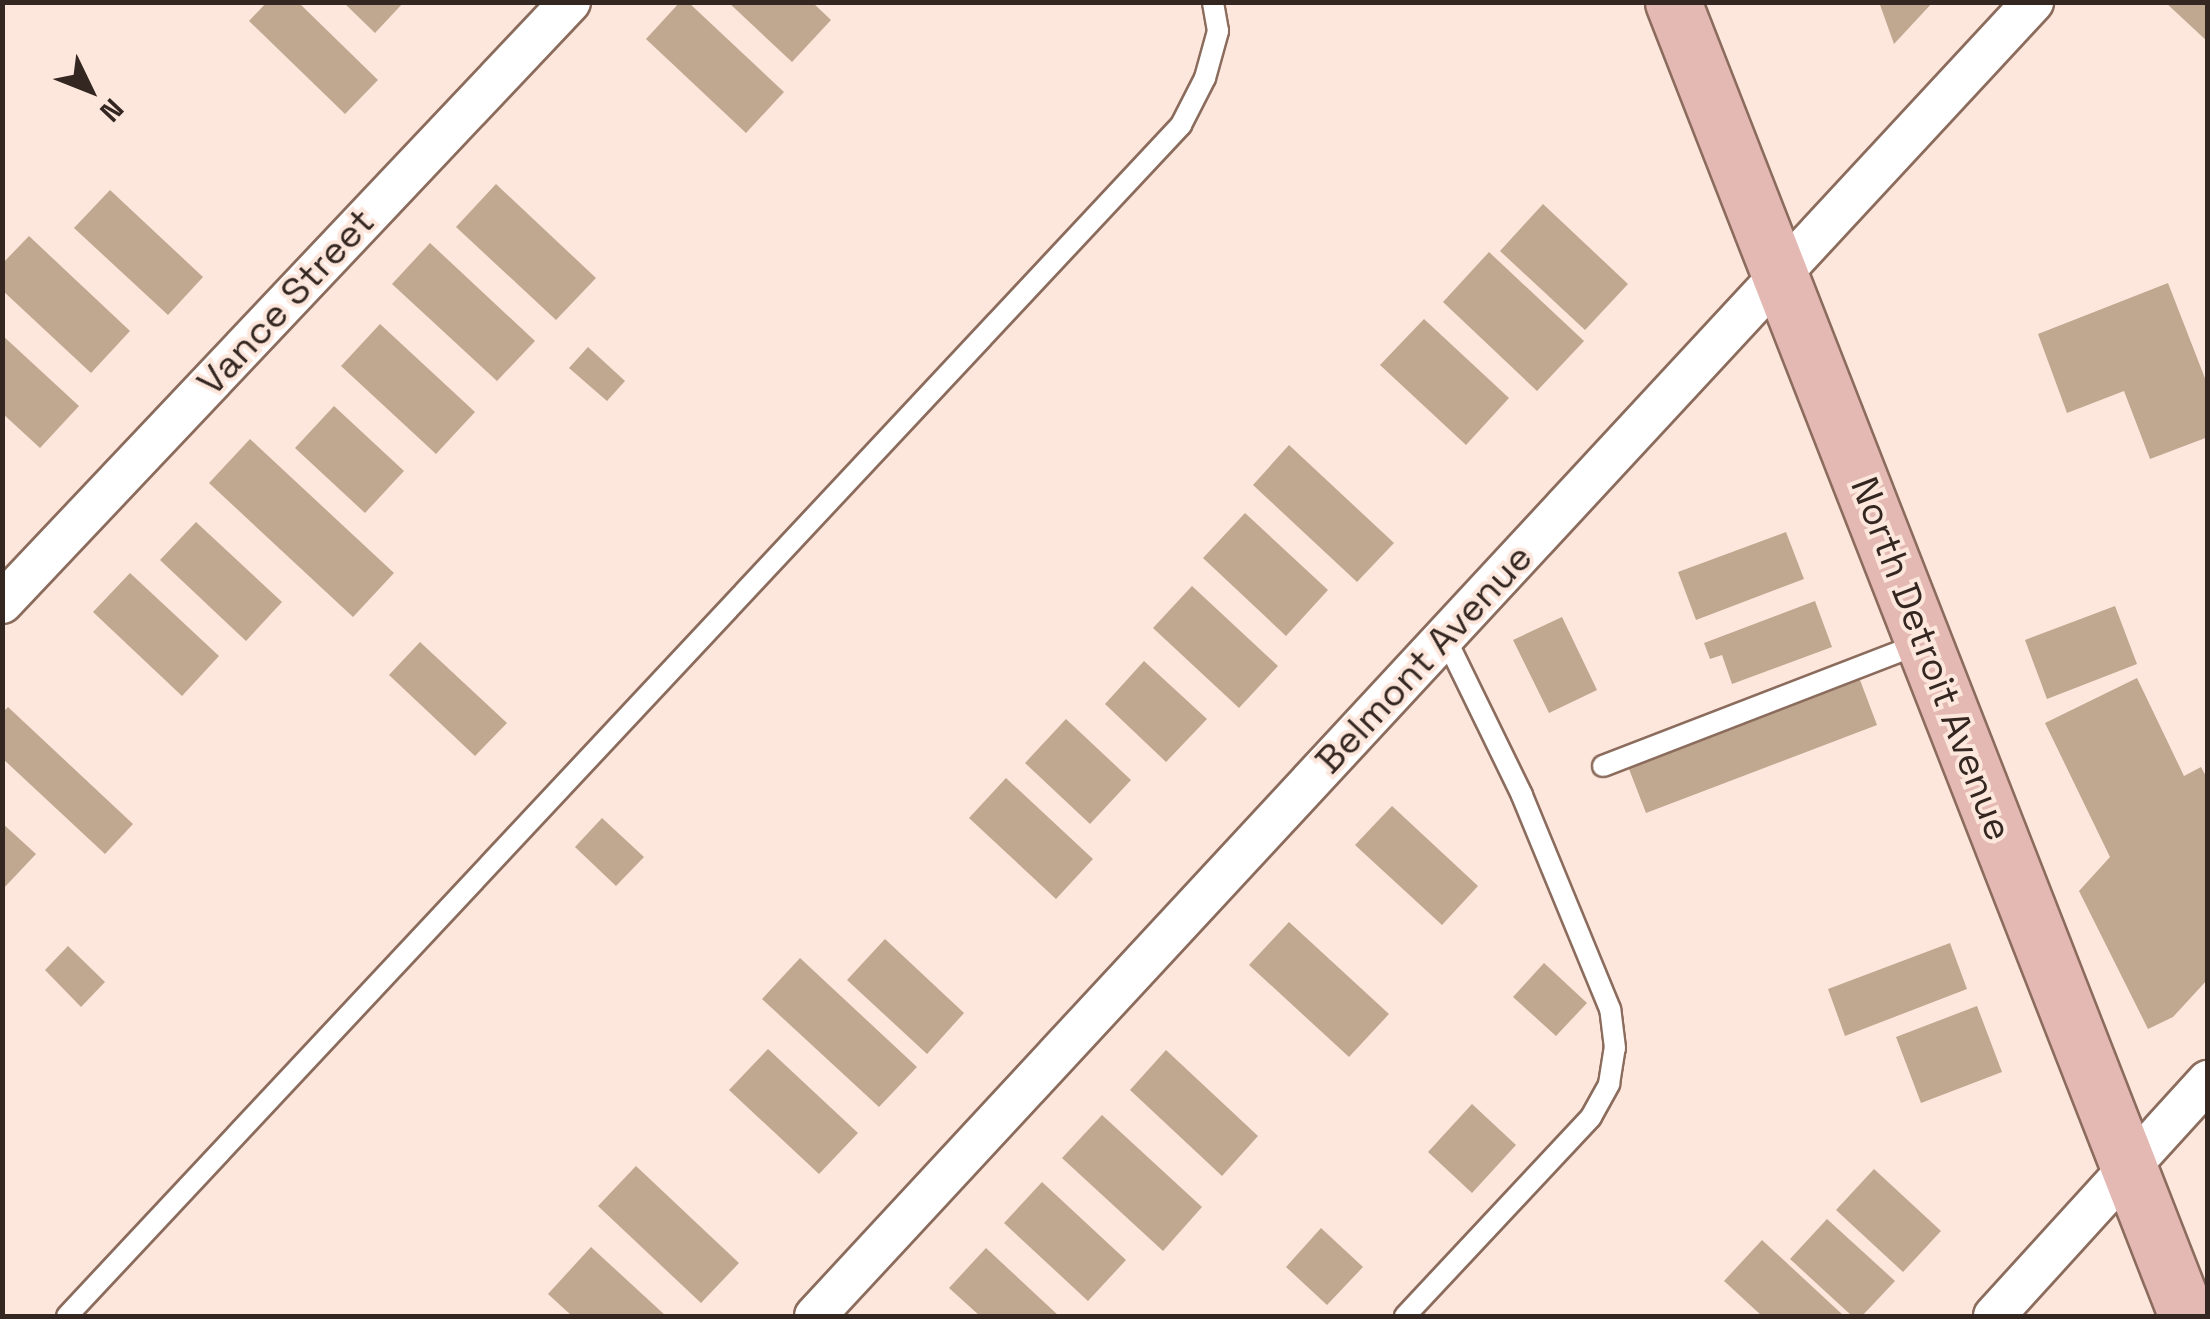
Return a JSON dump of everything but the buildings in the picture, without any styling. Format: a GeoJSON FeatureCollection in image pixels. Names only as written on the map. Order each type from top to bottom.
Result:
{"type":"FeatureCollection","features":[{"type":"Feature","properties":{"kind":"main road","name":"North Detroit Avenue"},"geometry":{"type":"LineString","coordinates":[[1673,2],[2187,1316]]}},
{"type":"Feature","properties":{"kind":"street","name":"Vance Street"},"geometry":{"type":"LineString","coordinates":[[2,602],[570,2]]}},
{"type":"Feature","properties":{"kind":"street","name":"Belmont Avenue"},"geometry":{"type":"LineString","coordinates":[[815,1316],[2034,2]]}},
{"type":"Feature","properties":{"kind":"street"},"geometry":{"type":"LineString","coordinates":[[1994,1316],[2208,1080]]}},
{"type":"Feature","properties":{"kind":"lane"},"geometry":{"type":"LineString","coordinates":[[67,1316],[1181,126],[1204,78],[1218,31],[1214,2]]}},
{"type":"Feature","properties":{"kind":"lane"},"geometry":{"type":"LineString","coordinates":[[1405,1316],[1591,1117],[1609,1084],[1616,1048],[1610,1009],[1522,795],[1445,637]]}},
{"type":"Feature","properties":{"kind":"lane"},"geometry":{"type":"LineString","coordinates":[[1603,766],[1924,642]]}}]}
